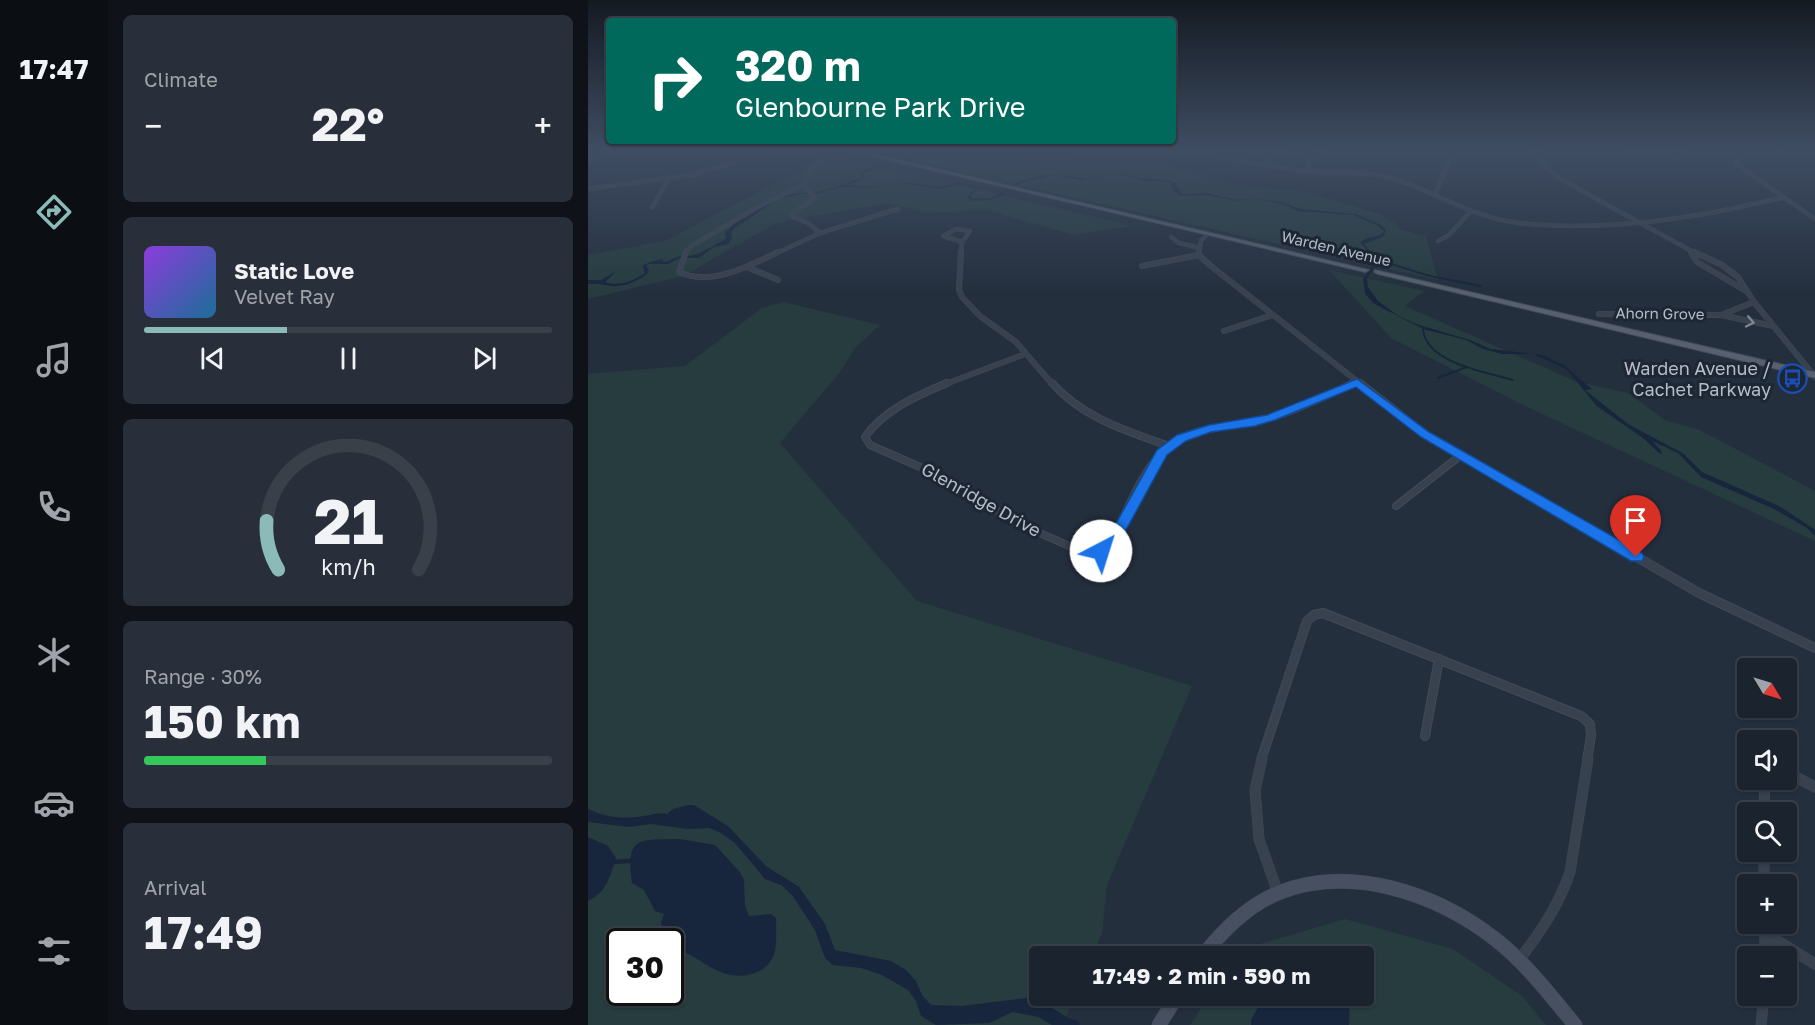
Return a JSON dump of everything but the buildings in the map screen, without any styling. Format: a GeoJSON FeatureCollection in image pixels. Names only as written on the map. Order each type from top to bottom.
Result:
{"type":"FeatureCollection","features":[{"type":"Feature","properties":{"kind":"main road","name":"Warden Avenue"},"geometry":{"type":"LineString","coordinates":[[1056,198],[1365,270]]}},
{"type":"Feature","properties":{"kind":"main road","name":"Warden Avenue"},"geometry":{"type":"LineString","coordinates":[[1378,272],[1814,376]]}},
{"type":"Feature","properties":{"kind":"street"},"geometry":{"type":"LineString","coordinates":[[652,208],[658,198]]}},
{"type":"Feature","properties":{"kind":"street"},"geometry":{"type":"LineString","coordinates":[[777,198],[691,246],[685,253],[679,272],[682,275],[708,278],[747,267],[820,233],[885,215],[898,208]]}},
{"type":"Feature","properties":{"kind":"street"},"geometry":{"type":"LineString","coordinates":[[813,198],[808,204],[793,212],[793,217],[808,223],[820,233]]}},
{"type":"Feature","properties":{"kind":"street"},"geometry":{"type":"LineString","coordinates":[[1443,198],[1471,211],[1519,223],[1640,222],[1733,209],[1784,198],[1815,219]]}},
{"type":"Feature","properties":{"kind":"street"},"geometry":{"type":"LineString","coordinates":[[1595,198],[1689,250],[1722,265],[1737,278],[1773,327],[1814,376]]}},
{"type":"Feature","properties":{"kind":"street"},"geometry":{"type":"LineString","coordinates":[[1438,241],[1449,235],[1471,211]]}},
{"type":"Feature","properties":{"kind":"street"},"geometry":{"type":"LineString","coordinates":[[962,242],[943,236],[957,228],[970,231],[962,242],[959,290],[973,309],[1010,337],[1064,396],[1082,409],[1116,426],[1169,446]]}},
{"type":"Feature","properties":{"kind":"street"},"geometry":{"type":"LineString","coordinates":[[1199,255],[1202,239],[1208,233]]}},
{"type":"Feature","properties":{"kind":"street"},"geometry":{"type":"LineString","coordinates":[[1171,237],[1179,243],[1200,248]]}},
{"type":"Feature","properties":{"kind":"street"},"geometry":{"type":"LineString","coordinates":[[1689,250],[1697,262],[1748,292]]}},
{"type":"Feature","properties":{"kind":"street"},"geometry":{"type":"LineString","coordinates":[[1142,266],[1199,255]]}},
{"type":"Feature","properties":{"kind":"street"},"geometry":{"type":"LineString","coordinates":[[1199,255],[1407,423],[1699,593],[1815,648]]}},
{"type":"Feature","properties":{"kind":"street"},"geometry":{"type":"LineString","coordinates":[[747,267],[778,280]]}},
{"type":"Feature","properties":{"kind":"street","name":"Warden Avenue"},"geometry":{"type":"LineString","coordinates":[[1365,270],[1378,272]]}},
{"type":"Feature","properties":{"kind":"street","name":"Ahorn Grove"},"geometry":{"type":"LineString","coordinates":[[1721,315],[1754,302]]}},
{"type":"Feature","properties":{"kind":"street","name":"Ahorn Grove"},"geometry":{"type":"LineString","coordinates":[[1599,314],[1721,315],[1773,327]]}},
{"type":"Feature","properties":{"kind":"street"},"geometry":{"type":"LineString","coordinates":[[1224,331],[1272,315]]}},
{"type":"Feature","properties":{"kind":"street","name":"Glenridge Drive"},"geometry":{"type":"LineString","coordinates":[[1025,354],[959,377],[922,394],[873,427],[866,433],[867,441],[870,445],[923,466],[962,486],[1015,522],[1090,554],[1110,546],[1150,471],[1169,446],[1197,432],[1271,418],[1357,382]]}},
{"type":"Feature","properties":{"kind":"street"},"geometry":{"type":"LineString","coordinates":[[1396,506],[1461,455]]}},
{"type":"Feature","properties":{"kind":"street"},"geometry":{"type":"LineString","coordinates":[[1278,893],[1258,838],[1255,790],[1262,757],[1310,618],[1318,613],[1581,716],[1591,727],[1575,852],[1568,880],[1553,914],[1519,960]]}},
{"type":"Feature","properties":{"kind":"street"},"geometry":{"type":"LineString","coordinates":[[1425,736],[1438,659]]}},
{"type":"Feature","properties":{"kind":"street"},"geometry":{"type":"LineString","coordinates":[[1797,778],[1815,787]]}},
{"type":"Feature","properties":{"kind":"street"},"geometry":{"type":"LineString","coordinates":[[1211,946],[1236,920],[1278,893],[1330,882],[1365,884],[1401,891],[1460,915],[1494,938],[1519,960],[1575,1025]]}},
{"type":"Feature","properties":{"kind":"street"},"geometry":{"type":"LineString","coordinates":[[1773,934],[1815,964]]}},
{"type":"Feature","properties":{"kind":"street"},"geometry":{"type":"LineString","coordinates":[[1159,1025],[1171,1006]]}},
{"type":"Feature","properties":{"kind":"street"},"geometry":{"type":"LineString","coordinates":[[1761,1025],[1763,1006]]}},
{"type":"Feature","properties":{"kind":"green space"},"geometry":{"type":"Polygon","coordinates":[[[747,198],[1012,198],[1132,226],[1074,235],[986,210],[925,213],[888,203],[776,223],[683,276],[588,299],[588,255],[665,241],[747,198]]]}},
{"type":"Feature","properties":{"kind":"green space"},"geometry":{"type":"Polygon","coordinates":[[[1075,198],[1325,198],[1382,215],[1401,230],[1426,236],[1438,280],[1075,198]]]}},
{"type":"Feature","properties":{"kind":"green space"},"geometry":{"type":"Polygon","coordinates":[[[1329,270],[1424,291],[1405,306],[1577,382],[1628,393],[1665,420],[1700,430],[1815,491],[1815,541],[1523,405],[1391,338],[1329,270]]]}},
{"type":"Feature","properties":{"kind":"green space"},"geometry":{"type":"Polygon","coordinates":[[[783,302],[880,325],[855,348],[840,372],[780,443],[917,601],[1192,686],[1107,885],[1102,933],[1097,946],[1029,946],[1029,1006],[1071,1006],[1062,1025],[588,1025],[588,374],[685,366],[762,308],[783,302]]]}},
{"type":"Feature","properties":{"kind":"green space"},"geometry":{"type":"Polygon","coordinates":[[[1345,919],[1453,949],[1522,996],[1546,1025],[1190,1025],[1202,1006],[1374,1006],[1374,946],[1254,946],[1345,919]]]}},
{"type":"Feature","properties":{"kind":"water"},"geometry":{"type":"Polygon","coordinates":[[[779,198],[783,198],[778,199],[734,229],[728,244],[714,247],[699,258],[680,258],[668,264],[648,264],[647,274],[626,284],[612,286],[588,284],[588,280],[601,280],[617,271],[605,282],[615,284],[626,282],[645,273],[642,266],[650,262],[663,259],[665,262],[677,257],[699,253],[724,240],[725,233],[731,227],[763,205],[779,198]]]}},
{"type":"Feature","properties":{"kind":"water"},"geometry":{"type":"Polygon","coordinates":[[[968,198],[997,198],[991,200],[971,201],[968,198]]]}},
{"type":"Feature","properties":{"kind":"water"},"geometry":{"type":"Polygon","coordinates":[[[1220,198],[1237,200],[1251,198],[1238,201],[1220,198]]]}},
{"type":"Feature","properties":{"kind":"water"},"geometry":{"type":"Polygon","coordinates":[[[1252,198],[1281,202],[1301,209],[1356,214],[1381,225],[1386,230],[1383,237],[1364,244],[1378,260],[1367,279],[1368,287],[1378,301],[1397,315],[1416,324],[1470,340],[1491,349],[1542,355],[1564,365],[1592,389],[1585,390],[1628,424],[1684,454],[1702,472],[1781,507],[1815,530],[1815,536],[1807,528],[1774,509],[1701,477],[1678,453],[1652,441],[1662,454],[1659,453],[1643,438],[1597,406],[1566,369],[1533,354],[1502,354],[1483,349],[1466,340],[1423,329],[1373,303],[1365,293],[1363,279],[1376,261],[1360,242],[1379,236],[1384,231],[1377,225],[1353,215],[1297,211],[1283,204],[1252,198]]]}},
{"type":"Feature","properties":{"kind":"water"},"geometry":{"type":"Polygon","coordinates":[[[694,805],[728,826],[766,866],[799,887],[825,924],[835,950],[891,961],[906,970],[916,981],[922,995],[931,1005],[962,1006],[1027,998],[1029,998],[1029,1006],[1049,1006],[1068,1018],[1078,1021],[1080,1025],[1052,1025],[1038,1017],[1013,1012],[989,1023],[936,1025],[921,1016],[916,1001],[908,990],[882,975],[861,968],[833,965],[825,958],[815,930],[792,895],[781,885],[765,879],[735,843],[721,833],[709,828],[687,829],[651,824],[629,827],[588,822],[588,809],[609,816],[629,817],[667,814],[673,809],[694,805]]]}},
{"type":"Feature","properties":{"kind":"water"},"geometry":{"type":"Polygon","coordinates":[[[588,837],[608,846],[616,858],[604,888],[588,901],[588,837]]]}},
{"type":"Feature","properties":{"kind":"water"},"geometry":{"type":"Polygon","coordinates":[[[680,839],[715,845],[739,871],[744,880],[745,905],[749,916],[771,914],[776,918],[775,951],[765,967],[750,975],[722,973],[684,952],[684,928],[663,928],[661,923],[664,914],[655,911],[644,890],[632,883],[630,867],[633,848],[638,843],[680,839]]]}},
{"type":"Feature","properties":{"kind":"water"},"geometry":{"type":"Polygon","coordinates":[[[1259,1006],[1350,1006],[1349,1025],[1251,1025],[1251,1020],[1259,1006]]]}},
{"type":"Feature","properties":{"kind":"waterway"},"geometry":{"type":"LineString","coordinates":[[1378,260],[1430,276],[1481,286]]}},
{"type":"Feature","properties":{"kind":"waterway"},"geometry":{"type":"LineString","coordinates":[[1423,329],[1427,341],[1445,358],[1473,369],[1513,380]]}},
{"type":"Feature","properties":{"kind":"waterway"},"geometry":{"type":"LineString","coordinates":[[1438,378],[1467,367]]}},
{"type":"Feature","properties":{"kind":"waterway"},"geometry":{"type":"LineString","coordinates":[[614,862],[629,861]]}},
{"type":"Feature","properties":{"kind":"place","name":"Warden Avenue / Cachet Parkway"},"geometry":{"type":"Point","coordinates":[1792,379]}},
{"type":"Feature","properties":{"kind":"route"},"geometry":{"type":"LineString","coordinates":[[1101,551],[1110,546],[1150,471],[1169,446],[1197,432],[1271,418],[1357,382],[1407,423],[1636,557]]}}]}
